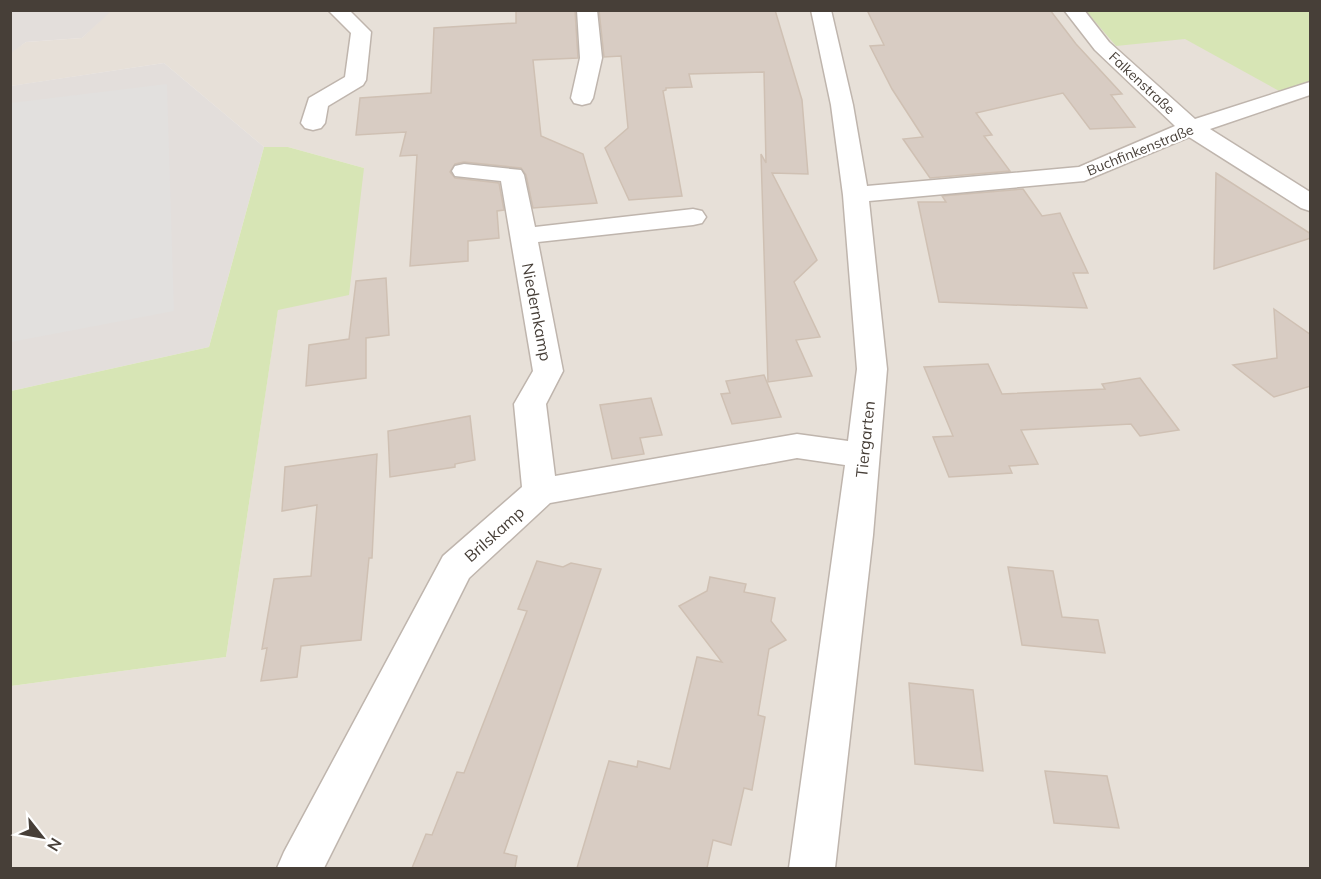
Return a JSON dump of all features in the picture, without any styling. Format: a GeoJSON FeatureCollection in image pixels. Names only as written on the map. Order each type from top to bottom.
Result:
{"type":"FeatureCollection","features":[{"type":"Feature","properties":{"kind":"street"},"geometry":{"type":"LineString","coordinates":[[313,123],[317,103],[355,80],[361,32],[337,10]]}},
{"type":"Feature","properties":{"kind":"street"},"geometry":{"type":"LineString","coordinates":[[582,98],[591,58],[588,10]]}},
{"type":"Feature","properties":{"kind":"street","name":"Tiergarten"},"geometry":{"type":"LineString","coordinates":[[812,868],[855,535],[873,369],[856,195],[842,105],[821,10]]}},
{"type":"Feature","properties":{"kind":"street","name":"Falkenstraße"},"geometry":{"type":"LineString","coordinates":[[1073,10],[1102,46],[1191,128],[1311,203]]}},
{"type":"Feature","properties":{"kind":"street","name":"Buchfinkenstraße"},"geometry":{"type":"LineString","coordinates":[[856,195],[1084,174],[1191,128],[1311,88]]}},
{"type":"Feature","properties":{"kind":"street","name":"Niedernkamp"},"geometry":{"type":"LineString","coordinates":[[464,171],[512,175],[548,371],[530,404],[540,492]]}},
{"type":"Feature","properties":{"kind":"street"},"geometry":{"type":"LineString","coordinates":[[522,236],[693,217]]}},
{"type":"Feature","properties":{"kind":"street"},"geometry":{"type":"LineString","coordinates":[[540,492],[797,446],[863,454]]}},
{"type":"Feature","properties":{"kind":"street","name":"Brilskamp"},"geometry":{"type":"LineString","coordinates":[[300,868],[456,567],[540,492]]}},
{"type":"Feature","properties":{"kind":"shaded area"},"geometry":{"type":"Polygon","coordinates":[[[11,10],[111,11],[82,38],[26,42],[11,53],[11,10]]]}},
{"type":"Feature","properties":{"kind":"shaded area"},"geometry":{"type":"Polygon","coordinates":[[[111,10],[1310,11],[1310,868],[11,868],[11,686],[226,657],[278,309],[364,168],[288,147],[264,147],[164,63],[11,86],[10,53],[26,42],[82,38],[111,10]]]}},
{"type":"Feature","properties":{"kind":"shaded area"},"geometry":{"type":"Polygon","coordinates":[[[164,63],[264,147],[209,347],[11,391],[10,86],[164,63]]]}},
{"type":"Feature","properties":{"kind":"shaded area"},"geometry":{"type":"Polygon","coordinates":[[[167,84],[174,311],[11,342],[11,103],[167,84]]]}},
{"type":"Feature","properties":{"kind":"green space"},"geometry":{"type":"Polygon","coordinates":[[[1086,11],[1310,11],[1310,82],[1281,92],[1185,39],[1116,46],[1086,11]]]}},
{"type":"Feature","properties":{"kind":"green space"},"geometry":{"type":"Polygon","coordinates":[[[264,147],[288,147],[364,168],[349,295],[278,310],[226,657],[11,686],[11,391],[209,347],[264,147]]]}},
{"type":"Feature","properties":{"kind":"building"},"geometry":{"type":"Polygon","coordinates":[[[516,10],[575,10],[578,58],[533,60],[541,136],[583,154],[597,203],[533,208],[526,175],[521,168],[464,162],[455,164],[450,172],[455,178],[499,183],[504,210],[497,211],[499,238],[468,241],[468,261],[410,266],[417,155],[400,156],[406,132],[356,135],[360,98],[431,93],[434,28],[516,23],[516,10]]]}},
{"type":"Feature","properties":{"kind":"building"},"geometry":{"type":"Polygon","coordinates":[[[599,10],[775,10],[802,100],[808,174],[772,173],[817,260],[794,282],[820,337],[796,340],[812,376],[768,382],[761,154],[766,163],[764,72],[689,74],[692,87],[666,88],[663,91],[682,196],[629,200],[605,148],[628,128],[621,56],[604,57],[599,10]]]}},
{"type":"Feature","properties":{"kind":"building"},"geometry":{"type":"Polygon","coordinates":[[[867,10],[1050,10],[1076,44],[1122,94],[1111,95],[1135,127],[1090,129],[1063,93],[976,113],[992,135],[984,136],[1010,171],[930,178],[903,139],[923,137],[892,89],[870,46],[884,45],[867,10]]]}},
{"type":"Feature","properties":{"kind":"building"},"geometry":{"type":"Polygon","coordinates":[[[1216,173],[1311,234],[1311,238],[1214,269],[1216,173]]]}},
{"type":"Feature","properties":{"kind":"building"},"geometry":{"type":"Polygon","coordinates":[[[1023,189],[1042,216],[1060,213],[1088,273],[1073,273],[1087,308],[939,302],[918,202],[946,202],[942,196],[1023,189]]]}},
{"type":"Feature","properties":{"kind":"building"},"geometry":{"type":"Polygon","coordinates":[[[386,278],[389,335],[366,338],[366,378],[306,386],[309,345],[349,339],[356,281],[386,278]]]}},
{"type":"Feature","properties":{"kind":"building"},"geometry":{"type":"Polygon","coordinates":[[[1274,309],[1311,335],[1311,386],[1274,397],[1233,365],[1277,358],[1274,309]]]}},
{"type":"Feature","properties":{"kind":"building"},"geometry":{"type":"Polygon","coordinates":[[[988,364],[1002,394],[1105,389],[1102,384],[1140,378],[1179,430],[1140,436],[1131,424],[1021,430],[1038,464],[1009,466],[1012,473],[949,477],[933,437],[953,436],[924,367],[988,364]]]}},
{"type":"Feature","properties":{"kind":"building"},"geometry":{"type":"Polygon","coordinates":[[[764,375],[781,417],[732,424],[721,394],[730,393],[726,381],[764,375]]]}},
{"type":"Feature","properties":{"kind":"building"},"geometry":{"type":"Polygon","coordinates":[[[651,398],[662,435],[640,438],[644,454],[612,459],[600,405],[651,398]]]}},
{"type":"Feature","properties":{"kind":"building"},"geometry":{"type":"Polygon","coordinates":[[[470,416],[475,460],[455,464],[455,467],[390,477],[388,431],[470,416]]]}},
{"type":"Feature","properties":{"kind":"building"},"geometry":{"type":"Polygon","coordinates":[[[377,454],[372,558],[369,558],[361,640],[301,646],[297,677],[261,681],[267,648],[262,649],[274,579],[311,576],[317,505],[282,511],[285,467],[377,454]]]}},
{"type":"Feature","properties":{"kind":"building"},"geometry":{"type":"Polygon","coordinates":[[[537,561],[563,567],[571,563],[601,569],[504,853],[517,856],[515,868],[412,868],[426,834],[432,835],[457,772],[464,773],[527,611],[518,609],[537,561]]]}},
{"type":"Feature","properties":{"kind":"building"},"geometry":{"type":"Polygon","coordinates":[[[1008,567],[1053,571],[1062,617],[1098,620],[1105,653],[1022,645],[1008,567]]]}},
{"type":"Feature","properties":{"kind":"building"},"geometry":{"type":"Polygon","coordinates":[[[710,577],[746,584],[744,592],[775,598],[771,621],[786,640],[769,649],[758,715],[765,717],[752,790],[744,788],[731,845],[713,840],[707,868],[577,868],[609,761],[637,767],[638,761],[670,769],[697,657],[722,662],[679,606],[707,591],[710,577]]]}},
{"type":"Feature","properties":{"kind":"building"},"geometry":{"type":"Polygon","coordinates":[[[909,683],[973,690],[983,771],[915,764],[909,683]]]}},
{"type":"Feature","properties":{"kind":"building"},"geometry":{"type":"Polygon","coordinates":[[[1045,771],[1107,776],[1119,828],[1054,823],[1045,771]]]}}]}
